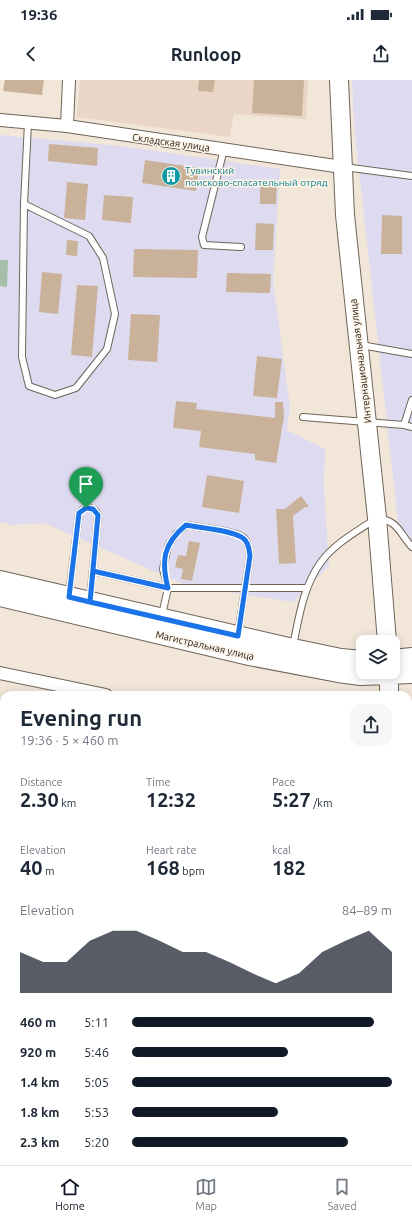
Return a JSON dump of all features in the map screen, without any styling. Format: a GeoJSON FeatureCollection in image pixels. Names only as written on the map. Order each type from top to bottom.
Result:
{"type":"FeatureCollection","features":[{"type":"Feature","properties":{"kind":"main road","name":"Интернациональная улица"},"geometry":{"type":"LineString","coordinates":[[342,83],[342,167],[358,344],[377,518],[386,635]]}},
{"type":"Feature","properties":{"kind":"main road","name":"Магистральная улица"},"geometry":{"type":"LineString","coordinates":[[0,580],[238,636],[341,658],[356,659]]}},
{"type":"Feature","properties":{"kind":"main road","name":"Магистральная улица"},"geometry":{"type":"LineString","coordinates":[[0,597],[256,657],[338,674],[356,676]]}},
{"type":"Feature","properties":{"kind":"main road","name":"Магистральная улица"},"geometry":{"type":"LineString","coordinates":[[400,664],[412,657]]}},
{"type":"Feature","properties":{"kind":"main road","name":"Магистральная улица"},"geometry":{"type":"LineString","coordinates":[[400,671],[412,674]]}},
{"type":"Feature","properties":{"kind":"main road"},"geometry":{"type":"LineString","coordinates":[[389,691],[390,679]]}},
{"type":"Feature","properties":{"kind":"street"},"geometry":{"type":"LineString","coordinates":[[66,126],[69,80]]}},
{"type":"Feature","properties":{"kind":"street","name":"Складская улица"},"geometry":{"type":"LineString","coordinates":[[0,120],[66,126],[342,167]]}},
{"type":"Feature","properties":{"kind":"street"},"geometry":{"type":"LineString","coordinates":[[0,673],[87,691]]}},
{"type":"Feature","properties":{"kind":"lane"},"geometry":{"type":"LineString","coordinates":[[24,204],[89,236],[103,258],[115,314],[107,349],[76,388],[55,395],[29,386],[22,357],[24,204],[28,123]]}},
{"type":"Feature","properties":{"kind":"lane"},"geometry":{"type":"LineString","coordinates":[[224,149],[202,237],[204,245],[241,247]]}},
{"type":"Feature","properties":{"kind":"lane"},"geometry":{"type":"LineString","coordinates":[[342,167],[412,176]]}},
{"type":"Feature","properties":{"kind":"lane"},"geometry":{"type":"LineString","coordinates":[[358,344],[412,354]]}},
{"type":"Feature","properties":{"kind":"lane"},"geometry":{"type":"LineString","coordinates":[[404,425],[412,400]]}},
{"type":"Feature","properties":{"kind":"lane"},"geometry":{"type":"LineString","coordinates":[[303,417],[404,425],[412,427]]}},
{"type":"Feature","properties":{"kind":"lane"},"geometry":{"type":"LineString","coordinates":[[69,597],[79,513],[86,508],[93,509],[98,515],[90,602]]}},
{"type":"Feature","properties":{"kind":"lane"},"geometry":{"type":"LineString","coordinates":[[293,648],[306,588],[322,561],[347,538],[377,518],[391,522],[399,527],[412,547]]}},
{"type":"Feature","properties":{"kind":"lane"},"geometry":{"type":"LineString","coordinates":[[161,618],[168,588],[163,569],[168,546],[177,533],[186,525],[235,534],[244,538],[249,546],[250,556],[238,636]]}},
{"type":"Feature","properties":{"kind":"lane"},"geometry":{"type":"LineString","coordinates":[[93,571],[168,588],[306,588]]}},
{"type":"Feature","properties":{"kind":"shaded area"},"geometry":{"type":"Polygon","coordinates":[[[80,80],[308,80],[306,119],[234,114],[230,137],[77,117],[80,80]]]}},
{"type":"Feature","properties":{"kind":"shaded area"},"geometry":{"type":"Polygon","coordinates":[[[352,80],[412,80],[412,549],[398,522],[354,126],[352,80]]]}},
{"type":"Feature","properties":{"kind":"shaded area"},"geometry":{"type":"Polygon","coordinates":[[[0,135],[121,146],[280,169],[273,282],[290,407],[287,430],[325,449],[324,486],[329,566],[293,602],[188,586],[44,523],[12,525],[0,522],[0,135]]]}},
{"type":"Feature","properties":{"kind":"green space"},"geometry":{"type":"Polygon","coordinates":[[[0,260],[8,260],[7,287],[0,286],[0,260]]]}},
{"type":"Feature","properties":{"kind":"building"},"geometry":{"type":"Polygon","coordinates":[[[5,80],[44,80],[42,95],[3,91],[5,80]]]}},
{"type":"Feature","properties":{"kind":"building"},"geometry":{"type":"Polygon","coordinates":[[[199,80],[215,80],[213,92],[198,91],[199,80]]]}},
{"type":"Feature","properties":{"kind":"building"},"geometry":{"type":"Polygon","coordinates":[[[254,80],[304,80],[302,116],[252,113],[254,80]]]}},
{"type":"Feature","properties":{"kind":"building"},"geometry":{"type":"Polygon","coordinates":[[[49,144],[98,148],[97,166],[48,161],[49,144]]]}},
{"type":"Feature","properties":{"kind":"building","name":"Тувинский поисково-спасательный отряд"},"geometry":{"type":"Polygon","coordinates":[[[145,160],[199,168],[196,191],[142,183],[145,160]]]}},
{"type":"Feature","properties":{"kind":"building"},"geometry":{"type":"Polygon","coordinates":[[[260,181],[277,181],[276,204],[260,204],[260,181]]]}},
{"type":"Feature","properties":{"kind":"building"},"geometry":{"type":"Polygon","coordinates":[[[67,182],[88,184],[85,220],[64,218],[67,182]]]}},
{"type":"Feature","properties":{"kind":"building"},"geometry":{"type":"Polygon","coordinates":[[[104,195],[133,197],[131,223],[102,220],[104,195]]]}},
{"type":"Feature","properties":{"kind":"building"},"geometry":{"type":"Polygon","coordinates":[[[382,215],[402,216],[402,254],[381,254],[382,215]]]}},
{"type":"Feature","properties":{"kind":"building"},"geometry":{"type":"Polygon","coordinates":[[[256,223],[274,224],[273,250],[255,250],[256,223]]]}},
{"type":"Feature","properties":{"kind":"building"},"geometry":{"type":"Polygon","coordinates":[[[67,240],[78,241],[77,256],[66,255],[67,240]]]}},
{"type":"Feature","properties":{"kind":"building"},"geometry":{"type":"Polygon","coordinates":[[[134,249],[198,250],[197,278],[133,277],[134,249]]]}},
{"type":"Feature","properties":{"kind":"building"},"geometry":{"type":"Polygon","coordinates":[[[42,272],[62,274],[58,314],[39,312],[42,272]]]}},
{"type":"Feature","properties":{"kind":"building"},"geometry":{"type":"Polygon","coordinates":[[[227,273],[271,274],[270,293],[226,292],[227,273]]]}},
{"type":"Feature","properties":{"kind":"building"},"geometry":{"type":"Polygon","coordinates":[[[77,285],[98,286],[92,357],[71,355],[77,285]]]}},
{"type":"Feature","properties":{"kind":"building"},"geometry":{"type":"Polygon","coordinates":[[[131,314],[160,315],[157,362],[128,360],[131,314]]]}},
{"type":"Feature","properties":{"kind":"building"},"geometry":{"type":"Polygon","coordinates":[[[257,356],[282,359],[277,398],[253,396],[257,356]]]}},
{"type":"Feature","properties":{"kind":"building"},"geometry":{"type":"Polygon","coordinates":[[[176,401],[197,403],[196,409],[275,418],[275,402],[283,402],[284,417],[276,463],[255,460],[255,454],[199,447],[201,431],[173,428],[176,401]]]}},
{"type":"Feature","properties":{"kind":"building"},"geometry":{"type":"Polygon","coordinates":[[[207,475],[244,481],[239,513],[202,507],[207,475]]]}},
{"type":"Feature","properties":{"kind":"building"},"geometry":{"type":"Polygon","coordinates":[[[301,496],[309,507],[305,507],[293,516],[296,563],[279,564],[276,509],[285,509],[301,496]]]}},
{"type":"Feature","properties":{"kind":"building"},"geometry":{"type":"Polygon","coordinates":[[[189,541],[200,543],[192,581],[181,579],[183,569],[175,567],[178,555],[186,556],[189,541]]]}},
{"type":"Feature","properties":{"kind":"place","name":"Тувинский поисково-спасательный отряд"},"geometry":{"type":"Point","coordinates":[171,176]}},
{"type":"Feature","properties":{"kind":"route"},"geometry":{"type":"LineString","coordinates":[[86,508],[79,513],[69,597],[90,602],[93,571],[168,588],[163,569],[168,546],[177,533],[186,525],[235,534],[244,538],[249,546],[250,556],[238,636],[90,602],[98,515],[93,509],[86,508]]}}]}
